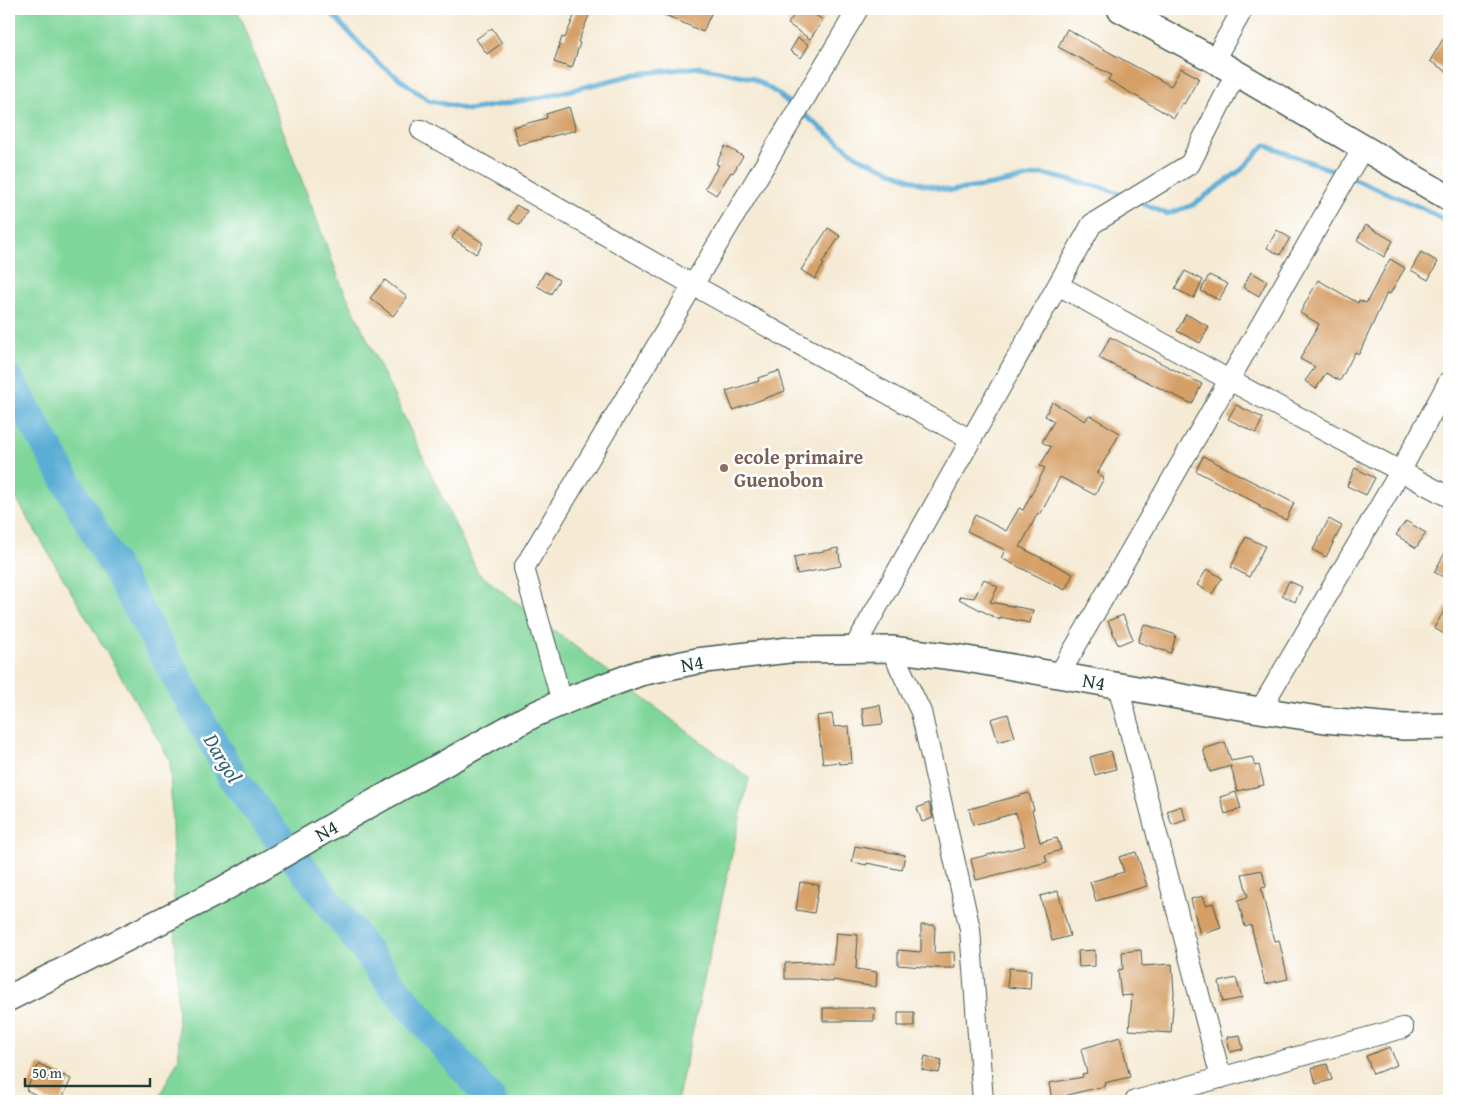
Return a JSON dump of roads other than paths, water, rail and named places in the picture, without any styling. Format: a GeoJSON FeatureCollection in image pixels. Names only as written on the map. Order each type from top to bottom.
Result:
{"type":"FeatureCollection","features":[{"type":"Feature","properties":{"kind":"main road"},"geometry":{"type":"LineString","coordinates":[[1120,9],[1214,60],[1449,198]]}},
{"type":"Feature","properties":{"kind":"main road","name":"N4"},"geometry":{"type":"LineString","coordinates":[[9,998],[220,891],[360,810],[533,715],[562,702],[640,673],[697,661],[789,650],[891,649],[961,658],[1325,720],[1404,727],[1449,726]]}},
{"type":"Feature","properties":{"kind":"street"},"geometry":{"type":"LineString","coordinates":[[1214,60],[1243,9]]}},
{"type":"Feature","properties":{"kind":"street"},"geometry":{"type":"LineString","coordinates":[[562,702],[524,568],[693,285],[850,12]]}},
{"type":"Feature","properties":{"kind":"street"},"geometry":{"type":"LineString","coordinates":[[853,650],[1092,224],[1190,164],[1236,73]]}},
{"type":"Feature","properties":{"kind":"street"},"geometry":{"type":"LineString","coordinates":[[421,130],[971,440]]}},
{"type":"Feature","properties":{"kind":"street"},"geometry":{"type":"LineString","coordinates":[[1059,675],[1364,148]]}},
{"type":"Feature","properties":{"kind":"street"},"geometry":{"type":"LineString","coordinates":[[1058,285],[1229,380],[1449,497]]}},
{"type":"Feature","properties":{"kind":"street"},"geometry":{"type":"LineString","coordinates":[[1260,710],[1400,472],[1449,381]]}},
{"type":"Feature","properties":{"kind":"street"},"geometry":{"type":"LineString","coordinates":[[891,649],[921,712],[970,929],[982,1101]]}},
{"type":"Feature","properties":{"kind":"street"},"geometry":{"type":"LineString","coordinates":[[1118,686],[1221,1078]]}},
{"type":"Feature","properties":{"kind":"street"},"geometry":{"type":"LineString","coordinates":[[1135,1101],[1403,1028]]}},
{"type":"Feature","properties":{"kind":"waterway"},"geometry":{"type":"LineString","coordinates":[[327,9],[377,62],[428,100],[469,110],[543,97],[637,74],[700,67],[752,78],[777,93],[795,108]]}},
{"type":"Feature","properties":{"kind":"waterway"},"geometry":{"type":"LineString","coordinates":[[802,113],[858,157],[919,183],[950,191],[1043,174],[1104,188],[1127,197]]}},
{"type":"Feature","properties":{"kind":"waterway"},"geometry":{"type":"LineString","coordinates":[[1139,202],[1167,214],[1193,205],[1241,170],[1265,145],[1342,174]]}},
{"type":"Feature","properties":{"kind":"waterway"},"geometry":{"type":"LineString","coordinates":[[1350,177],[1422,208],[1449,223]]}},
{"type":"Feature","properties":{"kind":"waterway","name":"Dargol"},"geometry":{"type":"LineString","coordinates":[[9,379],[235,781],[398,992],[492,1101]]}},
{"type":"Feature","properties":{"kind":"place","name":"ecole primaire Guenobon"},"geometry":{"type":"Point","coordinates":[724,468]}}]}
